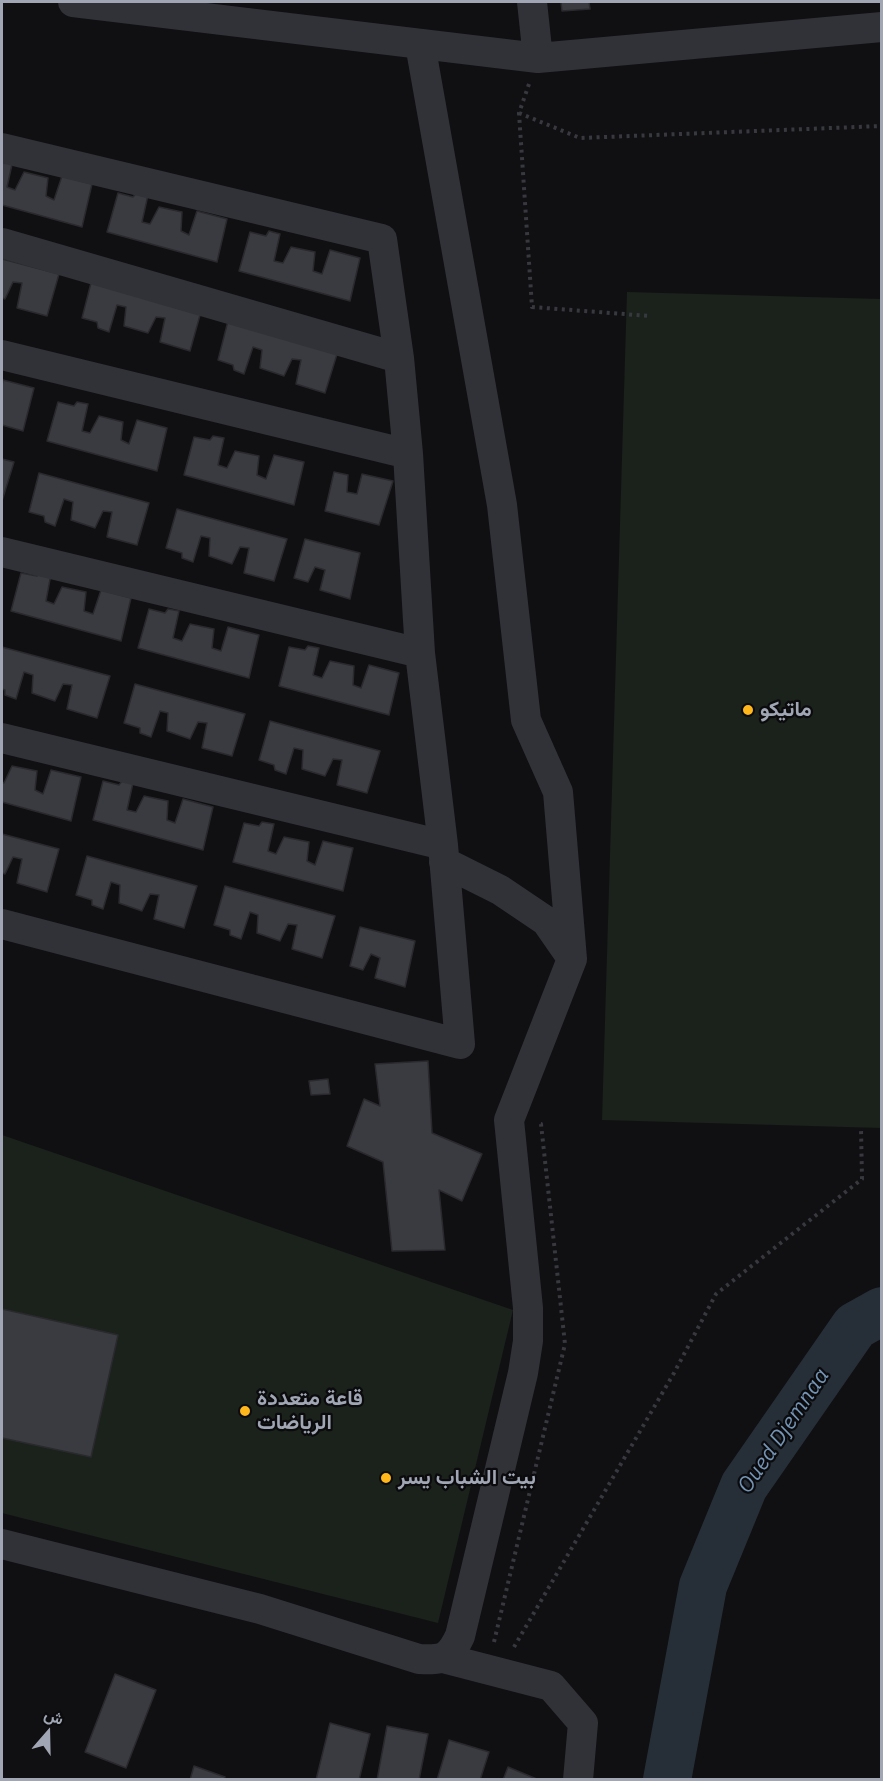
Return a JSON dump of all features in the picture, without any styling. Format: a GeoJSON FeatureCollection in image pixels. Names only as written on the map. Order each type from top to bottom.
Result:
{"type":"FeatureCollection","features":[{"type":"Feature","properties":{"kind":"street"},"geometry":{"type":"LineString","coordinates":[[73,2],[538,58],[882,27]]}},
{"type":"Feature","properties":{"kind":"street"},"geometry":{"type":"LineString","coordinates":[[532,2],[538,58]]}},
{"type":"Feature","properties":{"kind":"street"},"geometry":{"type":"LineString","coordinates":[[2,1544],[260,1609],[418,1659],[435,1660],[448,1656],[460,1636],[523,1373],[528,1341],[528,1308],[509,1120],[572,960],[558,792],[526,720],[502,505],[420,44]]}},
{"type":"Feature","properties":{"kind":"street"},"geometry":{"type":"LineString","coordinates":[[2,148],[382,239],[399,358],[408,454],[420,653],[443,854],[460,1044],[2,924]]}},
{"type":"Feature","properties":{"kind":"street"},"geometry":{"type":"LineString","coordinates":[[2,243],[399,358]]}},
{"type":"Feature","properties":{"kind":"street"},"geometry":{"type":"LineString","coordinates":[[2,355],[408,454]]}},
{"type":"Feature","properties":{"kind":"street"},"geometry":{"type":"LineString","coordinates":[[2,552],[420,653]]}},
{"type":"Feature","properties":{"kind":"street"},"geometry":{"type":"LineString","coordinates":[[2,738],[443,854],[546,921],[572,960]]}},
{"type":"Feature","properties":{"kind":"street"},"geometry":{"type":"LineString","coordinates":[[443,1658],[551,1686],[582,1723],[578,1779]]}},
{"type":"Feature","properties":{"kind":"path"},"geometry":{"type":"LineString","coordinates":[[538,58],[519,113],[532,307],[650,316]]}},
{"type":"Feature","properties":{"kind":"path"},"geometry":{"type":"LineString","coordinates":[[519,113],[580,138],[882,126]]}},
{"type":"Feature","properties":{"kind":"path"},"geometry":{"type":"LineString","coordinates":[[500,1671],[674,1373],[716,1294],[862,1179],[861,1128]]}},
{"type":"Feature","properties":{"kind":"shaded area","name":"ماتيكو"},"geometry":{"type":"Polygon","coordinates":[[[627,292],[881,299],[881,1128],[602,1120],[627,292]]]}},
{"type":"Feature","properties":{"kind":"shaded area","name":"قاعة متعددة الرياضات"},"geometry":{"type":"Polygon","coordinates":[[[2,1135],[513,1310],[438,1623],[2,1513],[2,1135]]]}},
{"type":"Feature","properties":{"kind":"building"},"geometry":{"type":"Polygon","coordinates":[[[561,2],[589,2],[590,9],[562,11],[561,2]]]}},
{"type":"Feature","properties":{"kind":"building"},"geometry":{"type":"Polygon","coordinates":[[[2,158],[13,160],[7,187],[15,190],[24,172],[48,178],[46,196],[54,200],[62,176],[92,184],[82,227],[2,205],[2,158]]]}},
{"type":"Feature","properties":{"kind":"building"},"geometry":{"type":"Polygon","coordinates":[[[137,192],[148,195],[142,222],[150,224],[159,207],[182,212],[181,231],[189,235],[197,211],[227,219],[217,262],[107,232],[118,193],[133,197],[137,192]]]}},
{"type":"Feature","properties":{"kind":"building"},"geometry":{"type":"Polygon","coordinates":[[[269,231],[280,234],[274,261],[283,263],[291,247],[315,252],[313,271],[322,274],[330,250],[360,258],[350,301],[239,271],[250,232],[266,236],[269,231]]]}},
{"type":"Feature","properties":{"kind":"building"},"geometry":{"type":"Polygon","coordinates":[[[2,259],[59,274],[47,316],[17,308],[22,283],[13,282],[5,299],[2,298],[2,259]]]}},
{"type":"Feature","properties":{"kind":"building"},"geometry":{"type":"Polygon","coordinates":[[[92,279],[202,308],[190,351],[160,342],[165,318],[156,317],[148,333],[124,326],[126,307],[117,305],[109,332],[98,328],[97,322],[82,318],[92,279]]]}},
{"type":"Feature","properties":{"kind":"building"},"geometry":{"type":"Polygon","coordinates":[[[228,321],[338,351],[325,393],[296,384],[301,360],[292,359],[284,376],[260,368],[262,350],[253,347],[244,374],[234,370],[233,365],[218,360],[228,321]]]}},
{"type":"Feature","properties":{"kind":"building"},"geometry":{"type":"Polygon","coordinates":[[[3,380],[34,388],[23,431],[2,425],[3,380]]]}},
{"type":"Feature","properties":{"kind":"building"},"geometry":{"type":"Polygon","coordinates":[[[58,402],[74,406],[77,402],[88,404],[82,431],[90,433],[99,416],[123,422],[121,440],[129,444],[137,420],[167,428],[157,471],[47,441],[58,402]]]}},
{"type":"Feature","properties":{"kind":"building"},"geometry":{"type":"Polygon","coordinates":[[[213,436],[224,438],[218,465],[227,468],[235,451],[259,456],[257,475],[266,479],[274,455],[304,462],[294,505],[184,475],[194,437],[210,440],[213,436]]]}},
{"type":"Feature","properties":{"kind":"building"},"geometry":{"type":"Polygon","coordinates":[[[2,459],[14,462],[2,501],[2,459]]]}},
{"type":"Feature","properties":{"kind":"building"},"geometry":{"type":"Polygon","coordinates":[[[334,472],[348,475],[347,492],[357,494],[362,474],[393,481],[379,525],[325,511],[334,472]]]}},
{"type":"Feature","properties":{"kind":"building"},"geometry":{"type":"Polygon","coordinates":[[[39,473],[149,503],[137,545],[107,537],[112,512],[103,511],[95,528],[71,520],[73,502],[64,499],[55,526],[45,522],[44,516],[29,512],[39,473]]]}},
{"type":"Feature","properties":{"kind":"building"},"geometry":{"type":"Polygon","coordinates":[[[177,509],[287,539],[274,581],[244,573],[249,548],[240,547],[232,564],[209,556],[210,538],[201,536],[193,562],[182,558],[182,553],[166,548],[177,509]]]}},
{"type":"Feature","properties":{"kind":"building"},"geometry":{"type":"Polygon","coordinates":[[[305,539],[360,553],[350,599],[320,590],[325,570],[315,567],[308,582],[294,578],[305,539]]]}},
{"type":"Feature","properties":{"kind":"building"},"geometry":{"type":"Polygon","coordinates":[[[40,572],[51,574],[46,601],[54,604],[62,587],[86,592],[84,611],[93,614],[101,590],[131,598],[121,641],[11,611],[21,573],[37,576],[40,572]]]}},
{"type":"Feature","properties":{"kind":"building"},"geometry":{"type":"Polygon","coordinates":[[[149,609],[165,613],[168,609],[179,611],[173,638],[182,641],[190,624],[214,629],[212,648],[221,651],[228,627],[259,635],[249,678],[138,648],[149,609]]]}},
{"type":"Feature","properties":{"kind":"building"},"geometry":{"type":"Polygon","coordinates":[[[308,646],[319,648],[313,675],[322,678],[330,661],[354,666],[353,685],[361,688],[369,665],[399,673],[389,715],[279,686],[289,647],[305,650],[308,646]]]}},
{"type":"Feature","properties":{"kind":"building"},"geometry":{"type":"Polygon","coordinates":[[[2,647],[110,676],[97,718],[67,709],[72,685],[63,684],[55,701],[32,693],[33,675],[24,672],[16,699],[5,695],[5,690],[2,689],[2,647]]]}},
{"type":"Feature","properties":{"kind":"building"},"geometry":{"type":"Polygon","coordinates":[[[135,684],[245,714],[232,756],[202,748],[207,723],[198,722],[190,739],[167,731],[168,713],[160,711],[151,737],[140,733],[140,728],[124,723],[135,684]]]}},
{"type":"Feature","properties":{"kind":"building"},"geometry":{"type":"Polygon","coordinates":[[[270,721],[380,751],[367,793],[337,785],[342,760],[333,759],[325,776],[302,769],[303,750],[294,748],[286,774],[275,770],[274,765],[259,760],[270,721]]]}},
{"type":"Feature","properties":{"kind":"building"},"geometry":{"type":"Polygon","coordinates":[[[12,766],[37,771],[35,790],[43,794],[51,770],[81,777],[71,821],[2,802],[2,782],[4,783],[12,766]]]}},
{"type":"Feature","properties":{"kind":"building"},"geometry":{"type":"Polygon","coordinates":[[[103,781],[119,785],[122,781],[133,783],[127,810],[136,812],[144,796],[168,801],[167,820],[175,823],[183,799],[213,807],[203,850],[93,820],[103,781]]]}},
{"type":"Feature","properties":{"kind":"building"},"geometry":{"type":"Polygon","coordinates":[[[262,822],[274,824],[268,851],[276,854],[284,837],[309,842],[307,861],[315,865],[323,841],[353,848],[343,891],[233,862],[244,823],[259,826],[262,822]]]}},
{"type":"Feature","properties":{"kind":"building"},"geometry":{"type":"Polygon","coordinates":[[[2,834],[59,849],[47,892],[17,883],[22,859],[13,857],[5,874],[2,873],[2,834]]]}},
{"type":"Feature","properties":{"kind":"building"},"geometry":{"type":"Polygon","coordinates":[[[87,856],[197,886],[184,928],[154,919],[159,895],[150,894],[142,911],[119,903],[120,885],[111,882],[103,909],[92,905],[92,900],[76,895],[87,856]]]}},
{"type":"Feature","properties":{"kind":"building"},"geometry":{"type":"Polygon","coordinates":[[[225,886],[335,916],[322,958],[292,949],[297,925],[288,924],[280,941],[257,933],[258,915],[250,912],[241,939],[230,935],[230,930],[214,925],[225,886]]]}},
{"type":"Feature","properties":{"kind":"building"},"geometry":{"type":"Polygon","coordinates":[[[360,927],[415,941],[405,987],[375,978],[380,958],[371,954],[363,970],[350,966],[360,927]]]}},
{"type":"Feature","properties":{"kind":"building"},"geometry":{"type":"Polygon","coordinates":[[[428,1061],[432,1133],[482,1154],[462,1201],[439,1190],[445,1250],[392,1251],[383,1162],[347,1146],[364,1099],[380,1106],[375,1064],[428,1061]]]}},
{"type":"Feature","properties":{"kind":"building"},"geometry":{"type":"Polygon","coordinates":[[[328,1079],[330,1094],[311,1095],[309,1081],[328,1079]]]}},
{"type":"Feature","properties":{"kind":"building"},"geometry":{"type":"Polygon","coordinates":[[[2,1309],[118,1335],[91,1457],[2,1438],[2,1309]]]}},
{"type":"Feature","properties":{"kind":"building"},"geometry":{"type":"Polygon","coordinates":[[[115,1674],[156,1690],[126,1768],[85,1752],[115,1674]]]}},
{"type":"Feature","properties":{"kind":"building"},"geometry":{"type":"Polygon","coordinates":[[[330,1723],[370,1734],[359,1780],[316,1780],[330,1723]]]}},
{"type":"Feature","properties":{"kind":"building"},"geometry":{"type":"Polygon","coordinates":[[[387,1726],[428,1734],[419,1780],[377,1780],[387,1726]]]}},
{"type":"Feature","properties":{"kind":"building"},"geometry":{"type":"Polygon","coordinates":[[[449,1740],[489,1752],[480,1780],[437,1780],[449,1740]]]}},
{"type":"Feature","properties":{"kind":"building"},"geometry":{"type":"Polygon","coordinates":[[[194,1766],[225,1777],[224,1780],[190,1780],[194,1766]]]}},
{"type":"Feature","properties":{"kind":"building"},"geometry":{"type":"Polygon","coordinates":[[[508,1767],[539,1780],[503,1780],[508,1767]]]}},
{"type":"Feature","properties":{"kind":"waterway","name":"Oued Djemnaa"},"geometry":{"type":"LineString","coordinates":[[667,1780],[703,1586],[744,1486],[855,1326],[882,1311]]}},
{"type":"Feature","properties":{"kind":"place","name":"ماتيكو"},"geometry":{"type":"Point","coordinates":[748,710]}},
{"type":"Feature","properties":{"kind":"place","name":"قاعة متعددة الرياضات"},"geometry":{"type":"Point","coordinates":[245,1411]}},
{"type":"Feature","properties":{"kind":"place","name":"بيت الشباب يسر"},"geometry":{"type":"Point","coordinates":[386,1478]}}]}
